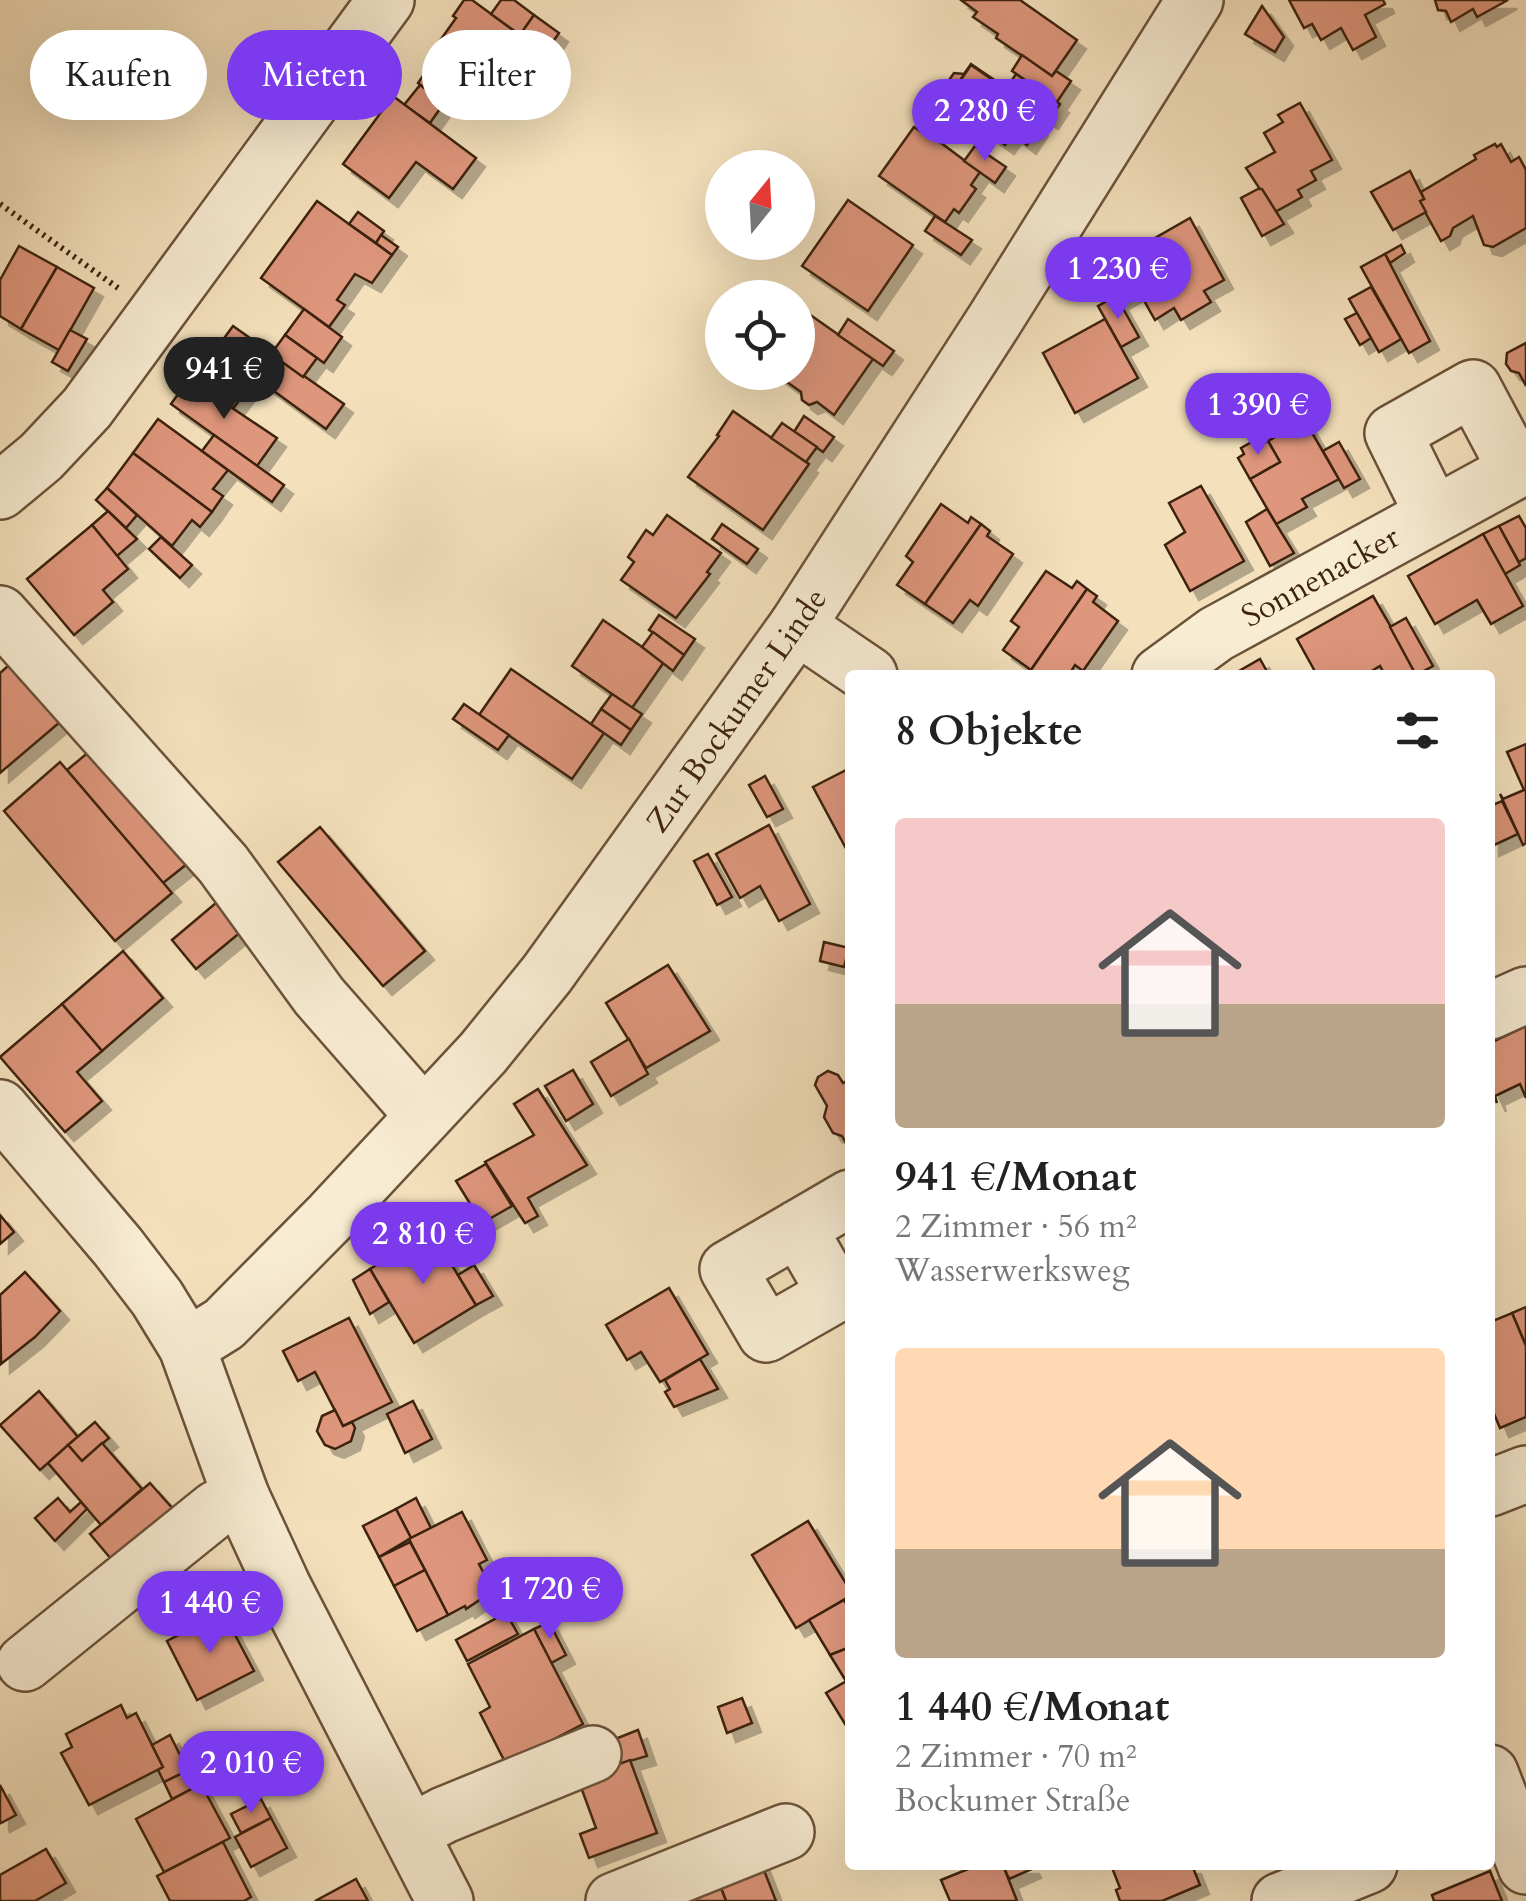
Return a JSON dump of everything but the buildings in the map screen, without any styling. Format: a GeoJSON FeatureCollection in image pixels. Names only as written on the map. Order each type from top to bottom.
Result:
{"type":"FeatureCollection","features":[{"type":"Feature","properties":{"kind":"street"},"geometry":{"type":"LineString","coordinates":[[0,492],[21,445],[87,408],[386,0]]}},
{"type":"Feature","properties":{"kind":"street","name":"Zur Bockumer Linde"},"geometry":{"type":"LineString","coordinates":[[187,1346],[224,1324],[424,1116],[547,974],[797,626],[1195,0]]}},
{"type":"Feature","properties":{"kind":"street","name":"Sonnenacker"},"geometry":{"type":"LineString","coordinates":[[1167,670],[1216,634],[1521,467],[1472,388],[1393,433],[1433,514]]}},
{"type":"Feature","properties":{"kind":"street"},"geometry":{"type":"LineString","coordinates":[[0,614],[222,864],[319,996],[424,1116]]}},
{"type":"Feature","properties":{"kind":"street"},"geometry":{"type":"LineString","coordinates":[[797,626],[862,670]]}},
{"type":"Feature","properties":{"kind":"street"},"geometry":{"type":"LineString","coordinates":[[1495,1009],[1526,995]]}},
{"type":"Feature","properties":{"kind":"street"},"geometry":{"type":"LineString","coordinates":[[0,1108],[118,1247],[187,1346],[242,1496],[300,1622],[445,1901]]}},
{"type":"Feature","properties":{"kind":"street"},"geometry":{"type":"LineString","coordinates":[[798,1228],[845,1201]]}},
{"type":"Feature","properties":{"kind":"street"},"geometry":{"type":"LineString","coordinates":[[1495,1486],[1526,1474]]}},
{"type":"Feature","properties":{"kind":"street"},"geometry":{"type":"LineString","coordinates":[[25,1663],[216,1509],[242,1496]]}},
{"type":"Feature","properties":{"kind":"street"},"geometry":{"type":"LineString","coordinates":[[412,1832],[444,1815],[594,1754]]}},
{"type":"Feature","properties":{"kind":"street"},"geometry":{"type":"LineString","coordinates":[[1495,1799],[1526,1866]]}},
{"type":"Feature","properties":{"kind":"street"},"geometry":{"type":"LineString","coordinates":[[614,1901],[786,1832]]}},
{"type":"Feature","properties":{"kind":"street"},"geometry":{"type":"LineString","coordinates":[[1280,1901],[1356,1870]]}},
{"type":"Feature","properties":{"kind":"path"},"geometry":{"type":"LineString","coordinates":[[0,204],[156,315]]}}]}
